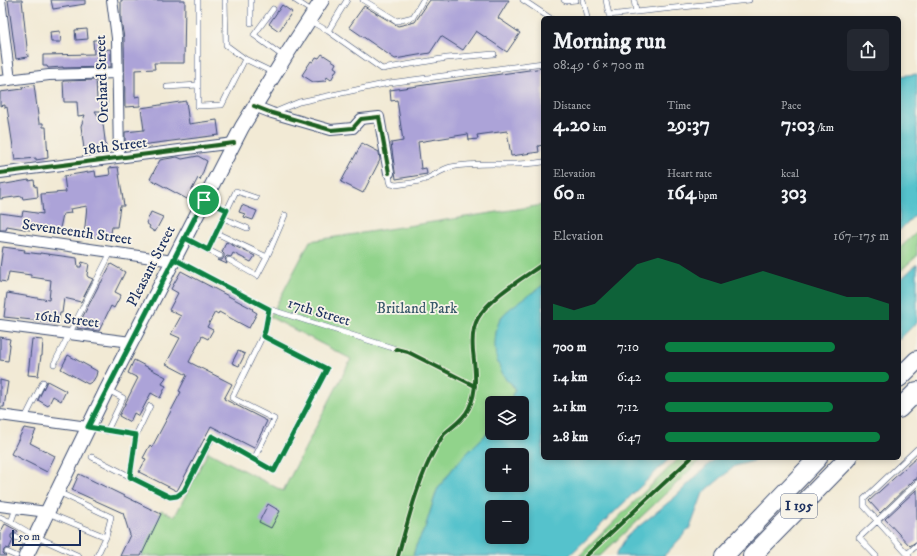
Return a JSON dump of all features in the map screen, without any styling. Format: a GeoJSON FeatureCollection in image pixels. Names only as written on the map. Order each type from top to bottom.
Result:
{"type":"FeatureCollection","features":[{"type":"Feature","properties":{"kind":"highway"},"geometry":{"type":"LineString","coordinates":[[901,376],[917,360]]}},
{"type":"Feature","properties":{"kind":"highway"},"geometry":{"type":"LineString","coordinates":[[901,407],[917,391]]}},
{"type":"Feature","properties":{"kind":"highway","name":"I 195"},"geometry":{"type":"LineString","coordinates":[[724,556],[816,460]]}},
{"type":"Feature","properties":{"kind":"highway","name":"I 195"},"geometry":{"type":"LineString","coordinates":[[752,556],[846,460]]}},
{"type":"Feature","properties":{"kind":"highway"},"geometry":{"type":"LineString","coordinates":[[715,556],[769,509]]}},
{"type":"Feature","properties":{"kind":"main road","name":"Pleasant Street"},"geometry":{"type":"LineString","coordinates":[[31,545],[107,389],[234,142],[284,57],[322,0]]}},
{"type":"Feature","properties":{"kind":"street"},"geometry":{"type":"LineString","coordinates":[[0,0],[5,80],[49,75],[118,73]]}},
{"type":"Feature","properties":{"kind":"street","name":"Orchard Street"},"geometry":{"type":"LineString","coordinates":[[112,0],[117,38],[119,157]]}},
{"type":"Feature","properties":{"kind":"street"},"geometry":{"type":"LineString","coordinates":[[254,106],[272,113],[331,130],[353,128],[361,120],[379,117],[389,173]]}},
{"type":"Feature","properties":{"kind":"street","name":"18th Street"},"geometry":{"type":"LineString","coordinates":[[0,173],[234,142]]}},
{"type":"Feature","properties":{"kind":"street","name":"Seventeenth Street"},"geometry":{"type":"LineString","coordinates":[[0,236],[174,260]]}},
{"type":"Feature","properties":{"kind":"street","name":"16th Street"},"geometry":{"type":"LineString","coordinates":[[0,325],[131,342]]}},
{"type":"Feature","properties":{"kind":"street"},"geometry":{"type":"LineString","coordinates":[[0,415],[88,427]]}},
{"type":"Feature","properties":{"kind":"street"},"geometry":{"type":"LineString","coordinates":[[2,506],[47,512]]}},
{"type":"Feature","properties":{"kind":"lane"},"geometry":{"type":"LineString","coordinates":[[198,0],[198,106],[222,105],[244,59]]}},
{"type":"Feature","properties":{"kind":"lane"},"geometry":{"type":"LineString","coordinates":[[225,0],[226,45],[244,59],[275,73]]}},
{"type":"Feature","properties":{"kind":"lane"},"geometry":{"type":"LineString","coordinates":[[251,0],[251,23]]}},
{"type":"Feature","properties":{"kind":"lane"},"geometry":{"type":"LineString","coordinates":[[295,0],[311,17],[328,31],[382,69],[446,58],[494,54]]}},
{"type":"Feature","properties":{"kind":"lane"},"geometry":{"type":"LineString","coordinates":[[328,31],[347,0]]}},
{"type":"Feature","properties":{"kind":"lane"},"geometry":{"type":"LineString","coordinates":[[363,0],[397,21],[413,17],[423,0]]}},
{"type":"Feature","properties":{"kind":"lane"},"geometry":{"type":"LineString","coordinates":[[523,0],[547,16]]}},
{"type":"Feature","properties":{"kind":"lane"},"geometry":{"type":"LineString","coordinates":[[564,0],[576,0]]}},
{"type":"Feature","properties":{"kind":"lane"},"geometry":{"type":"LineString","coordinates":[[583,0],[587,16]]}},
{"type":"Feature","properties":{"kind":"lane"},"geometry":{"type":"LineString","coordinates":[[606,0],[608,15],[749,0]]}},
{"type":"Feature","properties":{"kind":"lane"},"geometry":{"type":"LineString","coordinates":[[634,0],[636,12]]}},
{"type":"Feature","properties":{"kind":"lane"},"geometry":{"type":"LineString","coordinates":[[273,9],[254,35],[284,57]]}},
{"type":"Feature","properties":{"kind":"lane"},"geometry":{"type":"LineString","coordinates":[[272,113],[299,102],[389,83],[541,63]]}},
{"type":"Feature","properties":{"kind":"lane"},"geometry":{"type":"LineString","coordinates":[[167,87],[198,85]]}},
{"type":"Feature","properties":{"kind":"lane"},"geometry":{"type":"LineString","coordinates":[[389,173],[391,184],[396,185],[424,180],[449,168],[541,162]]}},
{"type":"Feature","properties":{"kind":"lane"},"geometry":{"type":"LineString","coordinates":[[208,250],[236,191],[256,198]]}},
{"type":"Feature","properties":{"kind":"lane"},"geometry":{"type":"LineString","coordinates":[[204,200],[227,210]]}},
{"type":"Feature","properties":{"kind":"lane"},"geometry":{"type":"LineString","coordinates":[[229,260],[257,276],[285,215]]}},
{"type":"Feature","properties":{"kind":"lane"},"geometry":{"type":"LineString","coordinates":[[223,218],[247,228]]}},
{"type":"Feature","properties":{"kind":"lane"},"geometry":{"type":"LineString","coordinates":[[216,233],[267,257]]}},
{"type":"Feature","properties":{"kind":"lane"},"geometry":{"type":"LineString","coordinates":[[185,238],[220,256]]}},
{"type":"Feature","properties":{"kind":"lane"},"geometry":{"type":"LineString","coordinates":[[54,364],[111,252]]}},
{"type":"Feature","properties":{"kind":"lane","name":"17th Street"},"geometry":{"type":"LineString","coordinates":[[174,260],[269,309],[396,348]]}},
{"type":"Feature","properties":{"kind":"lane"},"geometry":{"type":"LineString","coordinates":[[254,459],[274,419],[232,398],[263,336],[269,309]]}},
{"type":"Feature","properties":{"kind":"lane"},"geometry":{"type":"LineString","coordinates":[[92,457],[170,497],[177,496],[184,491],[212,436],[274,471],[327,369],[263,336]]}},
{"type":"Feature","properties":{"kind":"lane"},"geometry":{"type":"LineString","coordinates":[[25,418],[43,382]]}},
{"type":"Feature","properties":{"kind":"lane"},"geometry":{"type":"LineString","coordinates":[[107,389],[123,398],[107,431]]}},
{"type":"Feature","properties":{"kind":"lane"},"geometry":{"type":"LineString","coordinates":[[130,477],[136,435],[150,406]]}},
{"type":"Feature","properties":{"kind":"lane"},"geometry":{"type":"LineString","coordinates":[[88,427],[136,435]]}},
{"type":"Feature","properties":{"kind":"lane"},"geometry":{"type":"LineString","coordinates":[[917,449],[864,499],[864,506],[908,555],[917,545]]}},
{"type":"Feature","properties":{"kind":"lane"},"geometry":{"type":"LineString","coordinates":[[876,556],[859,538],[917,483]]}},
{"type":"Feature","properties":{"kind":"lane"},"geometry":{"type":"LineString","coordinates":[[57,491],[111,517],[106,537],[97,556]]}},
{"type":"Feature","properties":{"kind":"lane"},"geometry":{"type":"LineString","coordinates":[[2,506],[0,517],[11,522],[31,545]]}},
{"type":"Feature","properties":{"kind":"lane"},"geometry":{"type":"LineString","coordinates":[[11,522],[16,508]]}},
{"type":"Feature","properties":{"kind":"lane"},"geometry":{"type":"LineString","coordinates":[[47,512],[106,537]]}},
{"type":"Feature","properties":{"kind":"lane"},"geometry":{"type":"LineString","coordinates":[[15,537],[31,545],[79,556]]}},
{"type":"Feature","properties":{"kind":"lane"},"geometry":{"type":"LineString","coordinates":[[7,552],[16,556]]}},
{"type":"Feature","properties":{"kind":"green space","name":"Britland Park"},"geometry":{"type":"Polygon","coordinates":[[[541,205],[541,286],[501,317],[496,333],[511,383],[515,390],[512,396],[485,396],[485,436],[454,467],[437,490],[425,528],[413,556],[140,556],[161,510],[175,516],[208,452],[283,491],[351,359],[270,317],[310,241],[541,205]]]}},
{"type":"Feature","properties":{"kind":"green space"},"geometry":{"type":"Polygon","coordinates":[[[917,232],[917,256],[901,270],[901,247],[917,232]]]}},
{"type":"Feature","properties":{"kind":"green space"},"geometry":{"type":"Polygon","coordinates":[[[677,460],[701,460],[600,556],[579,556],[677,460]]]}},
{"type":"Feature","properties":{"kind":"water"},"geometry":{"type":"Polygon","coordinates":[[[917,74],[917,213],[901,229],[901,76],[917,74]]]}},
{"type":"Feature","properties":{"kind":"water"},"geometry":{"type":"Polygon","coordinates":[[[917,264],[917,322],[901,338],[901,279],[917,264]]]}},
{"type":"Feature","properties":{"kind":"water"},"geometry":{"type":"Polygon","coordinates":[[[541,286],[541,460],[668,460],[569,556],[413,556],[425,528],[437,490],[454,467],[472,448],[485,436],[485,440],[529,440],[529,396],[512,396],[515,390],[511,383],[506,380],[496,356],[495,339],[497,327],[504,314],[514,305],[541,286]]]}},
{"type":"Feature","properties":{"kind":"water"},"geometry":{"type":"Polygon","coordinates":[[[713,460],[757,460],[735,466],[703,493],[690,528],[664,556],[615,556],[627,536],[675,497],[713,460]]]}},
{"type":"Feature","properties":{"kind":"building"},"geometry":{"type":"Polygon","coordinates":[[[8,0],[22,0],[28,57],[16,59],[8,0]]]}},
{"type":"Feature","properties":{"kind":"building"},"geometry":{"type":"Polygon","coordinates":[[[51,0],[85,0],[85,4],[53,9],[51,0]]]}},
{"type":"Feature","properties":{"kind":"building"},"geometry":{"type":"Polygon","coordinates":[[[121,0],[185,0],[184,63],[154,63],[155,69],[135,70],[135,97],[140,96],[140,106],[125,107],[124,38],[121,20],[121,0]]]}},
{"type":"Feature","properties":{"kind":"building"},"geometry":{"type":"Polygon","coordinates":[[[430,0],[509,0],[498,18],[520,33],[507,52],[476,31],[463,50],[441,36],[430,53],[395,59],[349,27],[364,6],[398,26],[415,22],[430,0]]]}},
{"type":"Feature","properties":{"kind":"building"},"geometry":{"type":"Polygon","coordinates":[[[282,5],[292,12],[279,31],[269,24],[282,5]]]}},
{"type":"Feature","properties":{"kind":"building"},"geometry":{"type":"Polygon","coordinates":[[[87,29],[88,39],[76,40],[75,30],[87,29]]]}},
{"type":"Feature","properties":{"kind":"building"},"geometry":{"type":"Polygon","coordinates":[[[60,31],[61,42],[51,42],[50,32],[60,31]]]}},
{"type":"Feature","properties":{"kind":"building"},"geometry":{"type":"Polygon","coordinates":[[[93,40],[101,40],[102,50],[111,49],[111,67],[48,68],[47,66],[43,66],[43,55],[94,54],[93,40]]]}},
{"type":"Feature","properties":{"kind":"building"},"geometry":{"type":"Polygon","coordinates":[[[322,54],[336,63],[334,67],[337,69],[331,80],[327,77],[325,81],[313,82],[302,75],[311,61],[313,62],[316,57],[319,58],[322,54]]]}},
{"type":"Feature","properties":{"kind":"building"},"geometry":{"type":"Polygon","coordinates":[[[541,68],[541,145],[538,146],[539,152],[511,156],[507,131],[477,135],[478,139],[469,140],[468,134],[418,142],[421,169],[426,168],[427,174],[396,179],[391,143],[403,141],[397,100],[391,101],[390,90],[541,68]]]}},
{"type":"Feature","properties":{"kind":"building"},"geometry":{"type":"Polygon","coordinates":[[[96,80],[97,100],[107,100],[107,111],[95,111],[103,124],[106,148],[84,149],[81,126],[85,115],[78,116],[77,102],[64,102],[63,81],[96,80]]]}},
{"type":"Feature","properties":{"kind":"building"},"geometry":{"type":"Polygon","coordinates":[[[34,85],[39,123],[43,123],[43,127],[46,127],[48,158],[36,160],[36,158],[15,160],[7,107],[5,108],[5,105],[0,106],[0,92],[23,89],[22,87],[34,85]]]}},
{"type":"Feature","properties":{"kind":"building"},"geometry":{"type":"Polygon","coordinates":[[[186,101],[189,124],[217,120],[219,135],[125,147],[125,132],[144,130],[141,108],[186,101]]]}},
{"type":"Feature","properties":{"kind":"building"},"geometry":{"type":"Polygon","coordinates":[[[362,143],[379,152],[380,160],[363,193],[341,182],[362,143]]]}},
{"type":"Feature","properties":{"kind":"building"},"geometry":{"type":"Polygon","coordinates":[[[198,156],[207,161],[200,180],[198,178],[187,199],[150,179],[160,160],[177,157],[182,159],[198,156]]]}},
{"type":"Feature","properties":{"kind":"building"},"geometry":{"type":"Polygon","coordinates":[[[118,167],[124,206],[120,206],[117,227],[112,227],[110,239],[84,236],[87,206],[70,209],[71,213],[63,214],[59,233],[7,226],[6,230],[0,230],[0,213],[22,216],[23,211],[43,214],[41,194],[66,192],[64,176],[95,171],[96,177],[110,175],[109,168],[118,167]]]}},
{"type":"Feature","properties":{"kind":"building"},"geometry":{"type":"Polygon","coordinates":[[[34,180],[35,187],[37,186],[38,197],[23,199],[22,196],[0,199],[0,185],[34,180]]]}},
{"type":"Feature","properties":{"kind":"building"},"geometry":{"type":"Polygon","coordinates":[[[242,205],[257,211],[253,220],[244,217],[245,214],[239,212],[242,205]]]}},
{"type":"Feature","properties":{"kind":"building"},"geometry":{"type":"Polygon","coordinates":[[[151,212],[163,217],[155,232],[149,228],[150,226],[146,223],[151,212]]]}},
{"type":"Feature","properties":{"kind":"building"},"geometry":{"type":"Polygon","coordinates":[[[226,242],[255,256],[251,262],[233,253],[231,257],[227,256],[225,258],[227,264],[218,260],[222,260],[224,257],[222,252],[226,242]]]}},
{"type":"Feature","properties":{"kind":"building"},"geometry":{"type":"Polygon","coordinates":[[[3,247],[25,250],[24,252],[77,258],[78,267],[81,267],[82,262],[89,264],[87,275],[93,279],[81,302],[64,298],[62,313],[60,313],[58,324],[4,317],[7,293],[49,300],[51,280],[9,272],[7,282],[0,281],[3,247]]]}},
{"type":"Feature","properties":{"kind":"building"},"geometry":{"type":"Polygon","coordinates":[[[111,264],[125,272],[115,292],[121,295],[114,308],[111,306],[99,331],[77,328],[100,283],[111,264]]]}},
{"type":"Feature","properties":{"kind":"building"},"geometry":{"type":"Polygon","coordinates":[[[181,271],[253,309],[252,310],[257,313],[249,328],[219,312],[218,314],[215,312],[207,327],[213,330],[208,339],[202,336],[189,362],[232,384],[224,399],[267,421],[254,448],[211,426],[177,491],[139,472],[146,459],[143,458],[150,445],[152,447],[181,392],[179,391],[187,375],[166,364],[180,338],[171,334],[181,316],[169,310],[178,293],[171,289],[181,271]]]}},
{"type":"Feature","properties":{"kind":"building"},"geometry":{"type":"Polygon","coordinates":[[[0,337],[10,339],[8,361],[0,360],[0,337]]]}},
{"type":"Feature","properties":{"kind":"building"},"geometry":{"type":"Polygon","coordinates":[[[32,339],[43,340],[42,356],[38,376],[28,375],[32,339]]]}},
{"type":"Feature","properties":{"kind":"building"},"geometry":{"type":"Polygon","coordinates":[[[238,351],[245,354],[239,366],[232,363],[238,351]]]}},
{"type":"Feature","properties":{"kind":"building"},"geometry":{"type":"Polygon","coordinates":[[[68,355],[97,371],[93,381],[88,384],[61,369],[68,355]]]}},
{"type":"Feature","properties":{"kind":"building"},"geometry":{"type":"Polygon","coordinates":[[[134,360],[166,377],[162,384],[166,386],[160,398],[151,393],[139,416],[134,413],[130,422],[119,416],[138,378],[128,373],[134,360]]]}},
{"type":"Feature","properties":{"kind":"building"},"geometry":{"type":"Polygon","coordinates":[[[0,380],[8,382],[4,407],[0,407],[0,380]]]}},
{"type":"Feature","properties":{"kind":"building"},"geometry":{"type":"Polygon","coordinates":[[[47,381],[66,391],[61,401],[53,396],[48,406],[38,400],[47,381]]]}},
{"type":"Feature","properties":{"kind":"building"},"geometry":{"type":"Polygon","coordinates":[[[24,428],[36,430],[30,443],[55,456],[47,472],[11,454],[24,428]]]}},
{"type":"Feature","properties":{"kind":"building"},"geometry":{"type":"Polygon","coordinates":[[[917,457],[917,479],[914,480],[880,513],[869,501],[917,457]]]}},
{"type":"Feature","properties":{"kind":"building"},"geometry":{"type":"Polygon","coordinates":[[[79,474],[161,514],[141,556],[120,556],[130,535],[123,513],[72,490],[79,474]]]}},
{"type":"Feature","properties":{"kind":"building"},"geometry":{"type":"Polygon","coordinates":[[[917,489],[917,541],[910,546],[885,519],[917,489]]]}},
{"type":"Feature","properties":{"kind":"building"},"geometry":{"type":"Polygon","coordinates":[[[268,504],[280,511],[271,528],[259,522],[268,504]]]}},
{"type":"Feature","properties":{"kind":"building"},"geometry":{"type":"Polygon","coordinates":[[[5,524],[18,531],[17,533],[11,535],[13,540],[9,549],[6,548],[3,553],[6,556],[0,556],[0,533],[5,524]]]}},
{"type":"Feature","properties":{"kind":"cycle path"},"geometry":{"type":"LineString","coordinates":[[254,106],[272,113],[331,130],[353,128],[361,119],[379,117],[389,173]]}},
{"type":"Feature","properties":{"kind":"cycle path"},"geometry":{"type":"LineString","coordinates":[[0,173],[234,143]]}},
{"type":"Feature","properties":{"kind":"cycle path"},"geometry":{"type":"LineString","coordinates":[[398,556],[414,500],[430,459],[444,434],[464,416],[472,401],[475,387],[473,338],[474,329],[478,318],[483,310],[499,295],[541,265]]}},
{"type":"Feature","properties":{"kind":"cycle path"},"geometry":{"type":"LineString","coordinates":[[396,349],[408,352],[475,386]]}},
{"type":"Feature","properties":{"kind":"cycle path"},"geometry":{"type":"LineString","coordinates":[[586,556],[689,460]]}},
{"type":"Feature","properties":{"kind":"route"},"geometry":{"type":"LineString","coordinates":[[204,200],[227,210],[208,250],[185,238],[174,259],[269,309],[263,336],[327,369],[274,471],[212,436],[184,491],[177,496],[170,497],[130,477],[136,435],[88,427],[204,200]]}}]}
